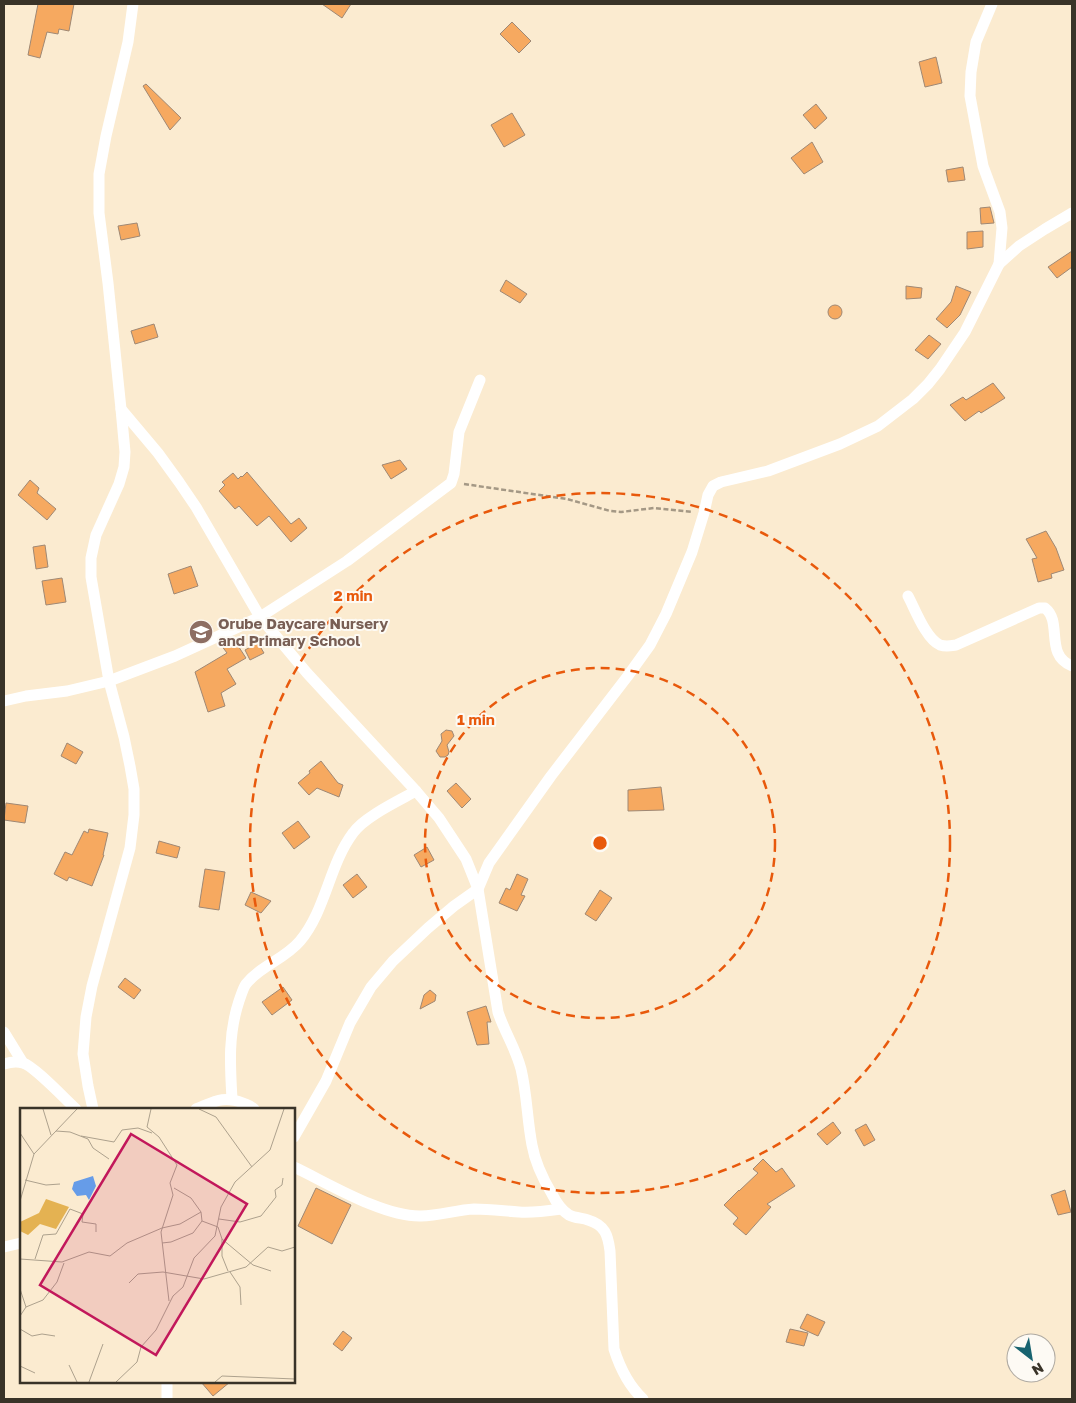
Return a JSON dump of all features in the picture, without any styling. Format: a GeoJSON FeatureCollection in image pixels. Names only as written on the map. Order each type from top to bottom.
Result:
{"type":"FeatureCollection","features":[{"type":"Feature","properties":{"kind":"street"},"geometry":{"type":"LineString","coordinates":[[93,1108],[83,1054],[86,1017],[92,986],[130,848],[134,815],[134,789],[130,766],[109,681],[91,577],[91,558],[96,535],[119,484],[124,467],[125,452],[121,409],[99,214],[99,174],[128,42],[133,4]]}},
{"type":"Feature","properties":{"kind":"street"},"geometry":{"type":"LineString","coordinates":[[295,1135],[334,1065],[350,1023],[371,986],[393,961],[428,928],[478,889],[489,863],[551,776],[650,645],[670,606],[692,552],[708,495],[713,486],[768,471],[840,444],[878,426],[913,399],[928,384],[965,332],[999,264],[1002,228],[1000,212],[983,166],[970,96],[971,72],[976,42],[992,4]]}},
{"type":"Feature","properties":{"kind":"street"},"geometry":{"type":"LineString","coordinates":[[999,264],[1026,242],[1072,213]]}},
{"type":"Feature","properties":{"kind":"street"},"geometry":{"type":"LineString","coordinates":[[4,701],[67,691],[109,681],[176,656],[260,617],[346,561],[451,483],[454,474],[459,432],[480,380]]}},
{"type":"Feature","properties":{"kind":"street"},"geometry":{"type":"LineString","coordinates":[[121,409],[158,453],[179,482],[260,617],[307,673],[439,818],[466,860],[478,889],[495,999],[502,1025],[521,1068],[536,1162],[561,1209],[569,1215],[597,1223],[604,1230],[610,1252],[614,1349],[619,1364],[629,1382],[643,1399]]}},
{"type":"Feature","properties":{"kind":"street"},"geometry":{"type":"LineString","coordinates":[[908,596],[920,621],[932,639],[939,645],[946,647],[956,645],[1039,608],[1045,608],[1051,612],[1059,656],[1064,662],[1072,666]]}},
{"type":"Feature","properties":{"kind":"street"},"geometry":{"type":"LineString","coordinates":[[232,1099],[231,1031],[246,984],[261,971],[284,956],[299,942],[311,924],[343,848],[354,831],[370,817],[416,791]]}},
{"type":"Feature","properties":{"kind":"street"},"geometry":{"type":"LineString","coordinates":[[466,860],[489,863]]}},
{"type":"Feature","properties":{"kind":"street"},"geometry":{"type":"LineString","coordinates":[[4,1032],[24,1063]]}},
{"type":"Feature","properties":{"kind":"street"},"geometry":{"type":"LineString","coordinates":[[4,1064],[24,1063],[32,1068],[75,1108]]}},
{"type":"Feature","properties":{"kind":"street"},"geometry":{"type":"LineString","coordinates":[[198,1108],[216,1100],[232,1099],[253,1108]]}},
{"type":"Feature","properties":{"kind":"street"},"geometry":{"type":"LineString","coordinates":[[295,1167],[372,1204],[404,1214],[433,1216],[472,1209],[529,1212],[561,1209]]}},
{"type":"Feature","properties":{"kind":"street"},"geometry":{"type":"LineString","coordinates":[[4,1247],[20,1243]]}},
{"type":"Feature","properties":{"kind":"street"},"geometry":{"type":"LineString","coordinates":[[167,1383],[167,1399]]}},
{"type":"Feature","properties":{"kind":"path"},"geometry":{"type":"LineString","coordinates":[[451,483],[567,499],[610,511],[620,512],[654,508],[704,513]]}},
{"type":"Feature","properties":{"kind":"building"},"geometry":{"type":"Polygon","coordinates":[[[38,4],[74,4],[69,31],[59,29],[58,34],[47,32],[40,58],[28,55],[38,4]]]}},
{"type":"Feature","properties":{"kind":"building"},"geometry":{"type":"Polygon","coordinates":[[[322,4],[351,4],[342,18],[322,4]]]}},
{"type":"Feature","properties":{"kind":"building"},"geometry":{"type":"Polygon","coordinates":[[[512,22],[531,41],[519,53],[500,34],[512,22]]]}},
{"type":"Feature","properties":{"kind":"building"},"geometry":{"type":"Polygon","coordinates":[[[936,57],[942,83],[925,87],[919,62],[936,57]]]}},
{"type":"Feature","properties":{"kind":"building"},"geometry":{"type":"Polygon","coordinates":[[[146,84],[181,118],[170,130],[143,86],[146,84]]]}},
{"type":"Feature","properties":{"kind":"building"},"geometry":{"type":"Polygon","coordinates":[[[816,104],[827,118],[815,129],[803,115],[816,104]]]}},
{"type":"Feature","properties":{"kind":"building"},"geometry":{"type":"Polygon","coordinates":[[[512,113],[525,135],[504,147],[491,125],[512,113]]]}},
{"type":"Feature","properties":{"kind":"building"},"geometry":{"type":"Polygon","coordinates":[[[812,142],[823,162],[804,174],[791,158],[812,142]]]}},
{"type":"Feature","properties":{"kind":"building"},"geometry":{"type":"Polygon","coordinates":[[[963,167],[965,180],[948,182],[946,170],[963,167]]]}},
{"type":"Feature","properties":{"kind":"building"},"geometry":{"type":"Polygon","coordinates":[[[990,207],[994,223],[981,224],[980,208],[990,207]]]}},
{"type":"Feature","properties":{"kind":"building"},"geometry":{"type":"Polygon","coordinates":[[[137,223],[140,236],[121,240],[118,226],[137,223]]]}},
{"type":"Feature","properties":{"kind":"building"},"geometry":{"type":"Polygon","coordinates":[[[983,231],[983,247],[967,249],[967,232],[983,231]]]}},
{"type":"Feature","properties":{"kind":"building"},"geometry":{"type":"Polygon","coordinates":[[[1072,251],[1072,267],[1057,278],[1048,267],[1072,251]]]}},
{"type":"Feature","properties":{"kind":"building"},"geometry":{"type":"Polygon","coordinates":[[[506,280],[527,294],[520,303],[500,291],[506,280]]]}},
{"type":"Feature","properties":{"kind":"building"},"geometry":{"type":"Polygon","coordinates":[[[906,286],[922,288],[921,298],[906,299],[906,286]]]}},
{"type":"Feature","properties":{"kind":"building"},"geometry":{"type":"Polygon","coordinates":[[[956,286],[971,292],[960,315],[947,328],[936,319],[951,302],[956,286]]]}},
{"type":"Feature","properties":{"kind":"building"},"geometry":{"type":"Polygon","coordinates":[[[832,305],[838,305],[842,312],[838,319],[832,319],[828,315],[828,309],[832,305]]]}},
{"type":"Feature","properties":{"kind":"building"},"geometry":{"type":"Polygon","coordinates":[[[154,324],[158,337],[135,344],[131,331],[154,324]]]}},
{"type":"Feature","properties":{"kind":"building"},"geometry":{"type":"Polygon","coordinates":[[[929,335],[941,344],[928,359],[915,350],[929,335]]]}},
{"type":"Feature","properties":{"kind":"building"},"geometry":{"type":"Polygon","coordinates":[[[993,383],[1005,398],[981,413],[979,411],[965,421],[950,405],[963,397],[966,400],[993,383]]]}},
{"type":"Feature","properties":{"kind":"building"},"geometry":{"type":"Polygon","coordinates":[[[400,460],[407,469],[391,479],[382,465],[400,460]]]}},
{"type":"Feature","properties":{"kind":"building"},"geometry":{"type":"Polygon","coordinates":[[[247,472],[291,524],[299,518],[307,528],[291,542],[269,516],[257,526],[239,506],[235,509],[219,491],[225,485],[222,482],[233,473],[238,479],[247,472]]]}},
{"type":"Feature","properties":{"kind":"building"},"geometry":{"type":"Polygon","coordinates":[[[30,480],[39,488],[37,493],[56,509],[47,520],[18,495],[30,480]]]}},
{"type":"Feature","properties":{"kind":"building"},"geometry":{"type":"Polygon","coordinates":[[[1046,531],[1056,548],[1064,570],[1051,574],[1052,578],[1038,582],[1032,559],[1037,558],[1026,539],[1046,531]]]}},
{"type":"Feature","properties":{"kind":"building"},"geometry":{"type":"Polygon","coordinates":[[[45,545],[48,567],[36,569],[33,547],[45,545]]]}},
{"type":"Feature","properties":{"kind":"building"},"geometry":{"type":"Polygon","coordinates":[[[191,566],[198,586],[174,594],[168,574],[191,566]]]}},
{"type":"Feature","properties":{"kind":"building"},"geometry":{"type":"Polygon","coordinates":[[[62,578],[66,602],[46,605],[42,581],[62,578]]]}},
{"type":"Feature","properties":{"kind":"building"},"geometry":{"type":"Polygon","coordinates":[[[233,638],[246,658],[227,669],[236,684],[221,693],[225,706],[208,712],[195,672],[227,653],[221,645],[233,638]]]}},
{"type":"Feature","properties":{"kind":"building"},"geometry":{"type":"Polygon","coordinates":[[[258,643],[264,653],[250,660],[245,650],[258,643]]]}},
{"type":"Feature","properties":{"kind":"building"},"geometry":{"type":"Polygon","coordinates":[[[446,730],[452,731],[454,736],[447,745],[448,755],[440,757],[436,751],[442,741],[441,734],[446,730]]]}},
{"type":"Feature","properties":{"kind":"building"},"geometry":{"type":"Polygon","coordinates":[[[67,743],[83,752],[76,764],[61,756],[67,743]]]}},
{"type":"Feature","properties":{"kind":"building"},"geometry":{"type":"Polygon","coordinates":[[[321,761],[338,783],[343,785],[339,797],[317,788],[309,795],[298,783],[321,761]]]}},
{"type":"Feature","properties":{"kind":"building"},"geometry":{"type":"Polygon","coordinates":[[[456,783],[471,799],[462,808],[447,791],[456,783]]]}},
{"type":"Feature","properties":{"kind":"building"},"geometry":{"type":"Polygon","coordinates":[[[661,787],[664,810],[628,811],[628,790],[661,787]]]}},
{"type":"Feature","properties":{"kind":"building"},"geometry":{"type":"Polygon","coordinates":[[[6,803],[28,806],[25,823],[4,820],[6,803]]]}},
{"type":"Feature","properties":{"kind":"building"},"geometry":{"type":"Polygon","coordinates":[[[298,821],[310,837],[294,849],[282,833],[298,821]]]}},
{"type":"Feature","properties":{"kind":"building"},"geometry":{"type":"Polygon","coordinates":[[[89,829],[108,833],[104,855],[92,886],[69,877],[67,881],[54,874],[65,852],[72,855],[84,831],[88,833],[89,829]]]}},
{"type":"Feature","properties":{"kind":"building"},"geometry":{"type":"Polygon","coordinates":[[[159,841],[180,847],[177,858],[156,853],[159,841]]]}},
{"type":"Feature","properties":{"kind":"building"},"geometry":{"type":"Polygon","coordinates":[[[427,847],[434,860],[421,867],[414,855],[427,847]]]}},
{"type":"Feature","properties":{"kind":"building"},"geometry":{"type":"Polygon","coordinates":[[[205,869],[225,872],[219,910],[199,907],[205,869]]]}},
{"type":"Feature","properties":{"kind":"building"},"geometry":{"type":"Polygon","coordinates":[[[357,874],[367,887],[353,898],[343,885],[357,874]]]}},
{"type":"Feature","properties":{"kind":"building"},"geometry":{"type":"Polygon","coordinates":[[[517,874],[528,879],[521,895],[525,896],[517,911],[499,903],[506,888],[510,890],[517,874]]]}},
{"type":"Feature","properties":{"kind":"building"},"geometry":{"type":"Polygon","coordinates":[[[600,890],[612,898],[596,921],[585,914],[600,890]]]}},
{"type":"Feature","properties":{"kind":"building"},"geometry":{"type":"Polygon","coordinates":[[[251,892],[271,901],[261,913],[245,905],[251,892]]]}},
{"type":"Feature","properties":{"kind":"building"},"geometry":{"type":"Polygon","coordinates":[[[125,978],[141,990],[134,999],[118,987],[125,978]]]}},
{"type":"Feature","properties":{"kind":"building"},"geometry":{"type":"Polygon","coordinates":[[[283,987],[292,1000],[272,1015],[262,1002],[283,987]]]}},
{"type":"Feature","properties":{"kind":"building"},"geometry":{"type":"Polygon","coordinates":[[[430,990],[436,995],[435,1001],[420,1009],[424,995],[430,990]]]}},
{"type":"Feature","properties":{"kind":"building"},"geometry":{"type":"Polygon","coordinates":[[[486,1006],[491,1022],[487,1022],[489,1044],[477,1045],[467,1012],[486,1006]]]}},
{"type":"Feature","properties":{"kind":"building"},"geometry":{"type":"Polygon","coordinates":[[[833,1122],[841,1133],[827,1145],[817,1134],[833,1122]]]}},
{"type":"Feature","properties":{"kind":"building"},"geometry":{"type":"Polygon","coordinates":[[[866,1124],[875,1140],[864,1146],[855,1130],[866,1124]]]}},
{"type":"Feature","properties":{"kind":"building"},"geometry":{"type":"Polygon","coordinates":[[[763,1159],[776,1172],[782,1168],[795,1186],[767,1204],[771,1207],[746,1235],[733,1224],[738,1218],[724,1205],[758,1173],[753,1169],[763,1159]]]}},
{"type":"Feature","properties":{"kind":"building"},"geometry":{"type":"Polygon","coordinates":[[[316,1188],[351,1205],[332,1244],[298,1226],[316,1188]]]}},
{"type":"Feature","properties":{"kind":"building"},"geometry":{"type":"Polygon","coordinates":[[[1065,1190],[1071,1212],[1058,1215],[1051,1195],[1065,1190]]]}},
{"type":"Feature","properties":{"kind":"building"},"geometry":{"type":"Polygon","coordinates":[[[807,1314],[825,1322],[818,1336],[800,1328],[807,1314]]]}},
{"type":"Feature","properties":{"kind":"building"},"geometry":{"type":"Polygon","coordinates":[[[790,1329],[808,1333],[804,1346],[786,1342],[790,1329]]]}},
{"type":"Feature","properties":{"kind":"building"},"geometry":{"type":"Polygon","coordinates":[[[343,1331],[352,1338],[342,1351],[333,1344],[343,1331]]]}},
{"type":"Feature","properties":{"kind":"building"},"geometry":{"type":"Polygon","coordinates":[[[202,1383],[229,1383],[213,1396],[202,1383]]]}},
{"type":"Feature","properties":{"kind":"place","name":"Orube Daycare Nursery and Primary School"},"geometry":{"type":"Point","coordinates":[201,632]}}]}
